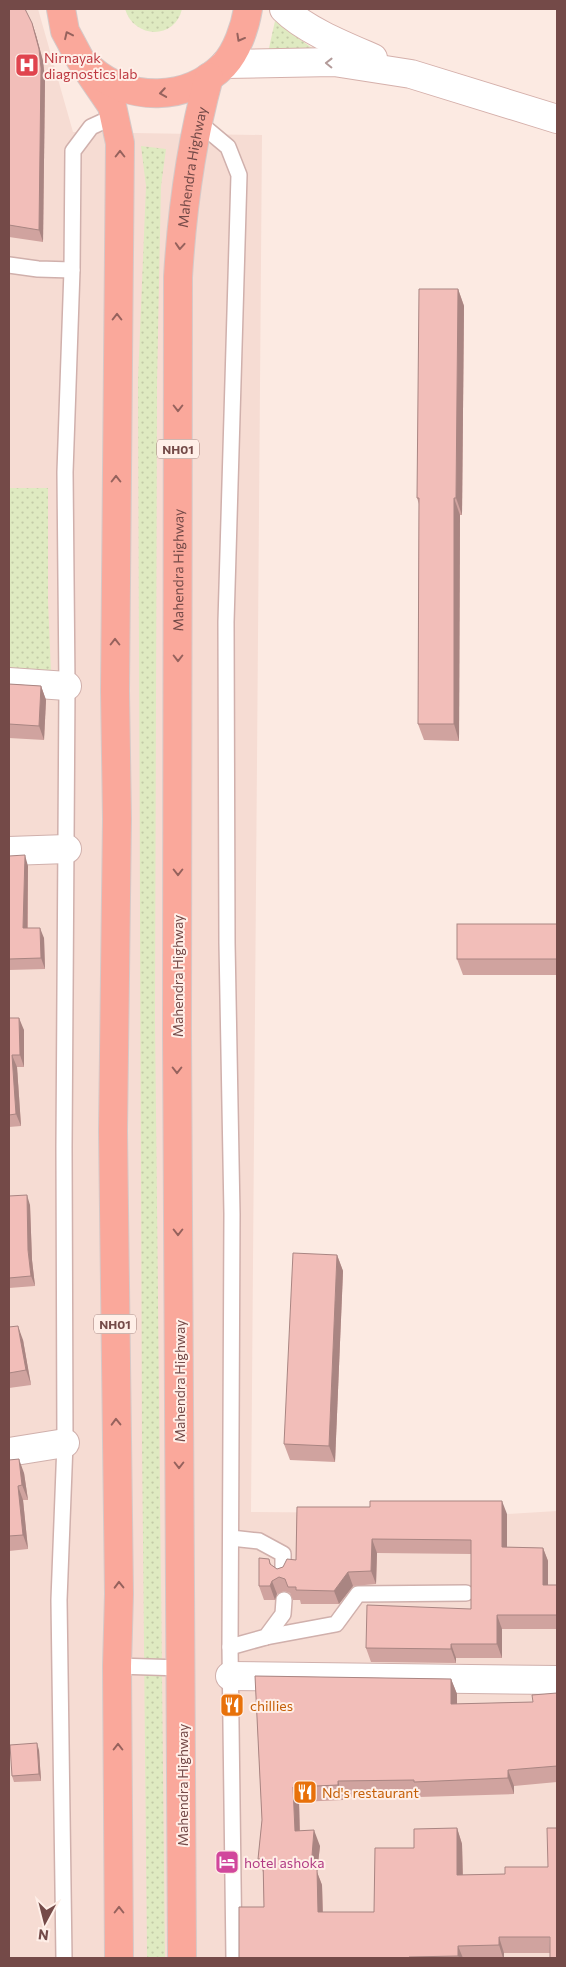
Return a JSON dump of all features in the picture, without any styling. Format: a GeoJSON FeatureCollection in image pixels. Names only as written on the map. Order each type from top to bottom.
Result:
{"type":"FeatureCollection","features":[{"type":"Feature","properties":{"kind":"highway","name":"NH01"},"geometry":{"type":"LineString","coordinates":[[61,9],[65,31],[80,60],[112,106],[120,143],[117,304],[113,1131],[119,1594],[117,1666],[119,1958]]}},
{"type":"Feature","properties":{"kind":"highway","name":"Mahendra Highway"},"geometry":{"type":"LineString","coordinates":[[182,1958],[182,1668],[177,1023],[178,277],[182,224],[197,121],[217,71],[244,31],[248,9]]}},
{"type":"Feature","properties":{"kind":"highway"},"geometry":{"type":"LineString","coordinates":[[80,60],[102,78],[127,90],[155,94],[183,90],[217,71]]}},
{"type":"Feature","properties":{"kind":"street"},"geometry":{"type":"LineString","coordinates":[[284,9],[291,16],[339,44],[411,74],[557,119]]}},
{"type":"Feature","properties":{"kind":"street"},"geometry":{"type":"LineString","coordinates":[[217,71],[334,62],[411,74]]}},
{"type":"Feature","properties":{"kind":"street"},"geometry":{"type":"LineString","coordinates":[[9,682],[68,686]]}},
{"type":"Feature","properties":{"kind":"street"},"geometry":{"type":"LineString","coordinates":[[9,851],[67,849]]}},
{"type":"Feature","properties":{"kind":"street"},"geometry":{"type":"LineString","coordinates":[[9,1452],[65,1443]]}},
{"type":"Feature","properties":{"kind":"street"},"geometry":{"type":"LineString","coordinates":[[230,1676],[557,1680]]}},
{"type":"Feature","properties":{"kind":"lane"},"geometry":{"type":"LineString","coordinates":[[64,1958],[59,1600],[65,1443],[64,1137],[68,686],[65,472],[72,270],[73,151],[91,127],[115,116]]}},
{"type":"Feature","properties":{"kind":"lane"},"geometry":{"type":"LineString","coordinates":[[197,121],[228,147],[239,175],[226,622],[227,943],[232,1214],[230,1676],[234,1958]]}},
{"type":"Feature","properties":{"kind":"lane"},"geometry":{"type":"LineString","coordinates":[[9,265],[38,269],[72,270]]}},
{"type":"Feature","properties":{"kind":"lane"},"geometry":{"type":"LineString","coordinates":[[231,1538],[260,1541],[283,1554],[283,1573]]}},
{"type":"Feature","properties":{"kind":"lane"},"geometry":{"type":"LineString","coordinates":[[230,1647],[266,1637],[336,1624],[358,1594],[466,1593]]}},
{"type":"Feature","properties":{"kind":"lane"},"geometry":{"type":"LineString","coordinates":[[266,1637],[283,1614],[284,1600]]}},
{"type":"Feature","properties":{"kind":"lane"},"geometry":{"type":"LineString","coordinates":[[117,1666],[182,1668]]}},
{"type":"Feature","properties":{"kind":"shaded area"},"geometry":{"type":"Polygon","coordinates":[[[9,9],[38,9],[73,132],[262,135],[251,1512],[507,1514],[557,1511],[557,1958],[9,1958],[9,9]]]}},
{"type":"Feature","properties":{"kind":"green space"},"geometry":{"type":"Polygon","coordinates":[[[125,9],[182,9],[178,19],[171,26],[163,31],[154,32],[137,26],[130,19],[125,9]]]}},
{"type":"Feature","properties":{"kind":"green space"},"geometry":{"type":"Polygon","coordinates":[[[275,21],[312,48],[267,57],[275,21]]]}},
{"type":"Feature","properties":{"kind":"green space"},"geometry":{"type":"Polygon","coordinates":[[[141,146],[166,149],[161,186],[157,382],[155,1019],[165,1958],[147,1958],[142,1439],[138,380],[146,186],[141,146]]]}},
{"type":"Feature","properties":{"kind":"green space"},"geometry":{"type":"Polygon","coordinates":[[[9,488],[48,488],[48,601],[51,672],[9,669],[9,488]]]}},
{"type":"Feature","properties":{"kind":"building"},"geometry":{"type":"Polygon","coordinates":[[[9,9],[25,9],[32,23],[39,49],[41,68],[39,230],[9,225],[9,9]]]}},
{"type":"Feature","properties":{"kind":"building"},"geometry":{"type":"Polygon","coordinates":[[[419,289],[458,289],[456,498],[454,498],[454,724],[418,724],[419,498],[417,498],[419,289]]]}},
{"type":"Feature","properties":{"kind":"building"},"geometry":{"type":"Polygon","coordinates":[[[9,684],[41,686],[39,726],[9,724],[9,684]]]}},
{"type":"Feature","properties":{"kind":"building"},"geometry":{"type":"Polygon","coordinates":[[[25,855],[23,928],[40,928],[41,958],[9,959],[9,856],[25,855]]]}},
{"type":"Feature","properties":{"kind":"building"},"geometry":{"type":"Polygon","coordinates":[[[457,924],[557,924],[557,959],[457,959],[457,924]]]}},
{"type":"Feature","properties":{"kind":"building"},"geometry":{"type":"Polygon","coordinates":[[[9,1018],[19,1018],[20,1055],[12,1055],[16,1114],[9,1115],[9,1018]]]}},
{"type":"Feature","properties":{"kind":"building"},"geometry":{"type":"Polygon","coordinates":[[[27,1195],[28,1250],[31,1276],[9,1278],[9,1196],[27,1195]]]}},
{"type":"Feature","properties":{"kind":"building"},"geometry":{"type":"Polygon","coordinates":[[[293,1253],[337,1255],[329,1446],[284,1444],[293,1253]]]}},
{"type":"Feature","properties":{"kind":"building"},"geometry":{"type":"Polygon","coordinates":[[[18,1326],[26,1370],[9,1373],[9,1327],[18,1326]]]}},
{"type":"Feature","properties":{"kind":"building"},"geometry":{"type":"Polygon","coordinates":[[[19,1459],[22,1485],[18,1486],[23,1535],[9,1536],[9,1460],[19,1459]]]}},
{"type":"Feature","properties":{"kind":"building"},"geometry":{"type":"Polygon","coordinates":[[[370,1501],[502,1501],[502,1547],[543,1548],[543,1585],[557,1585],[557,1615],[497,1615],[497,1644],[451,1644],[451,1649],[366,1648],[367,1605],[471,1609],[471,1540],[372,1539],[371,1571],[348,1572],[334,1591],[296,1590],[296,1587],[288,1587],[285,1579],[279,1577],[272,1581],[270,1586],[259,1586],[259,1558],[269,1559],[270,1564],[277,1569],[283,1567],[287,1559],[296,1560],[297,1507],[370,1507],[370,1501]]]}},
{"type":"Feature","properties":{"kind":"building"},"geometry":{"type":"Polygon","coordinates":[[[255,1676],[451,1679],[451,1704],[533,1702],[532,1695],[557,1693],[557,1766],[508,1770],[508,1778],[414,1782],[414,1780],[338,1781],[338,1785],[293,1787],[295,1831],[314,1830],[311,1869],[317,1869],[318,1912],[374,1912],[375,1848],[414,1848],[414,1829],[457,1828],[457,1875],[505,1874],[505,1867],[548,1867],[547,1828],[557,1828],[557,1958],[550,1958],[550,1937],[499,1937],[499,1945],[458,1946],[458,1956],[409,1958],[239,1958],[239,1907],[264,1907],[263,1859],[258,1859],[262,1820],[255,1676]]]}},
{"type":"Feature","properties":{"kind":"building"},"geometry":{"type":"Polygon","coordinates":[[[37,1743],[39,1774],[12,1776],[10,1745],[37,1743]]]}},
{"type":"Feature","properties":{"kind":"place","name":"Nirnayak diagnostics lab"},"geometry":{"type":"Point","coordinates":[27,65]}},
{"type":"Feature","properties":{"kind":"place","name":"chillies"},"geometry":{"type":"Point","coordinates":[232,1705]}},
{"type":"Feature","properties":{"kind":"place","name":"Nd's restaurant"},"geometry":{"type":"Point","coordinates":[305,1792]}},
{"type":"Feature","properties":{"kind":"place","name":"hotel ashoka"},"geometry":{"type":"Point","coordinates":[227,1862]}}]}
